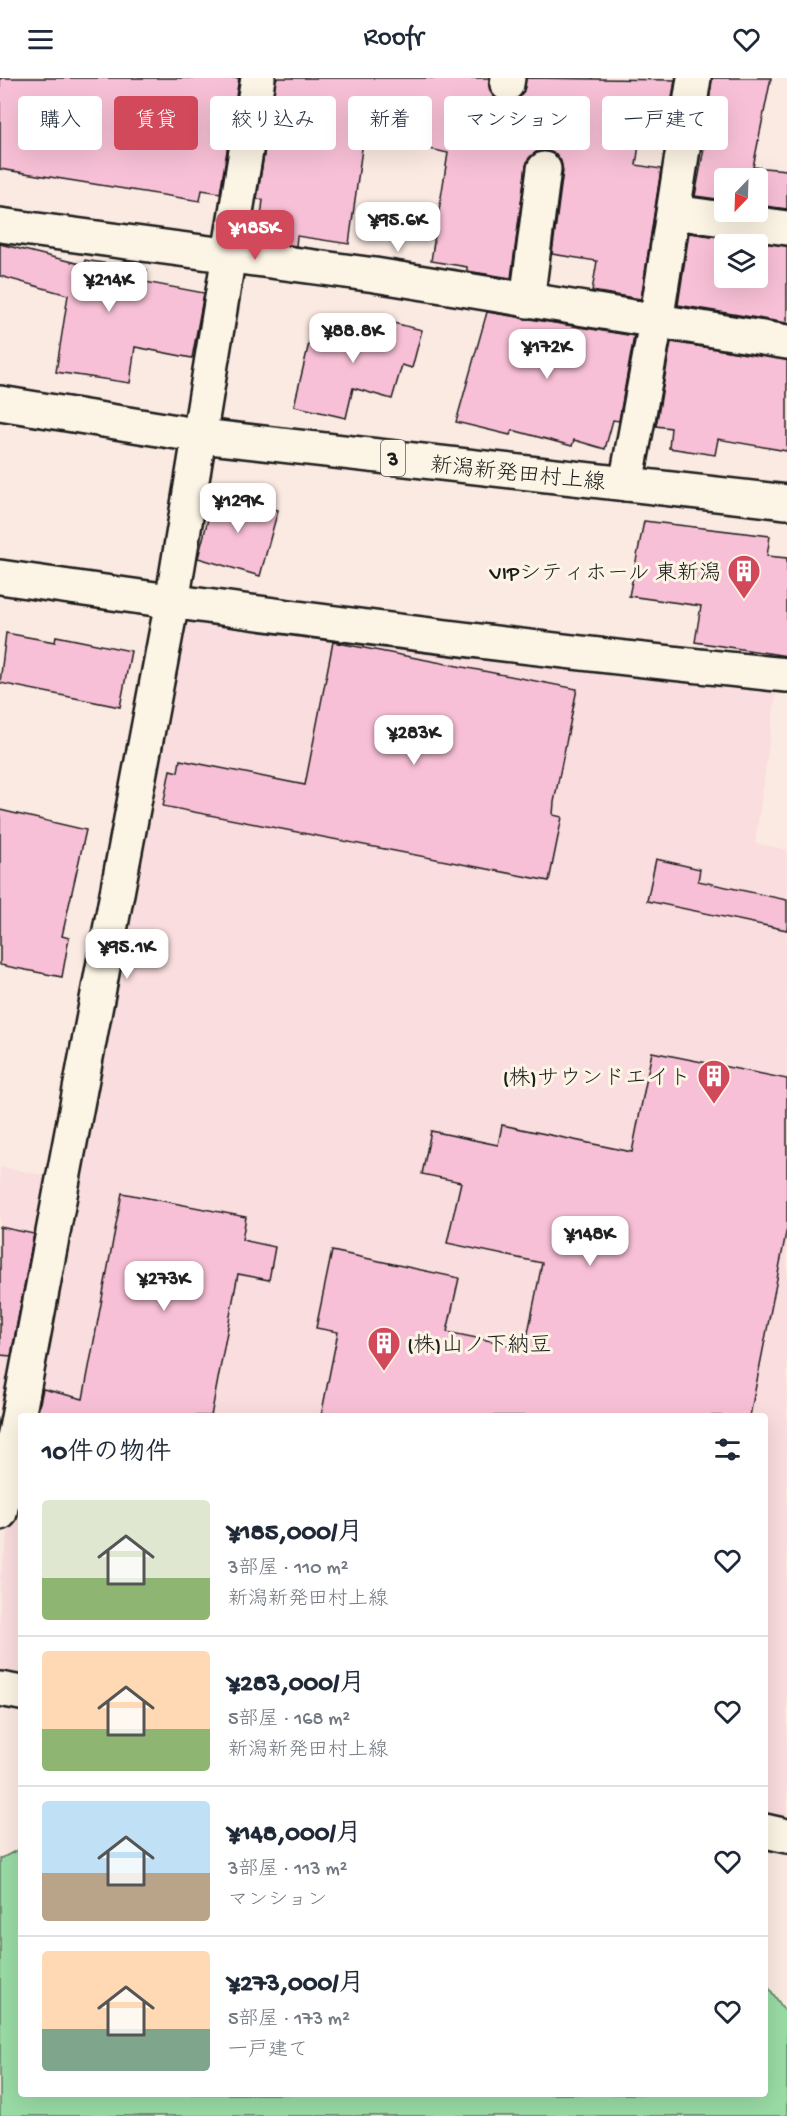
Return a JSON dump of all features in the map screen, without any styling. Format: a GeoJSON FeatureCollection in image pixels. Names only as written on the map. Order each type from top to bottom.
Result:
{"type":"FeatureCollection","features":[{"type":"Feature","properties":{"kind":"street"},"geometry":{"type":"LineString","coordinates":[[19,1413],[172,602],[258,78]]}},
{"type":"Feature","properties":{"kind":"street"},"geometry":{"type":"LineString","coordinates":[[626,484],[656,322],[694,78]]}},
{"type":"Feature","properties":{"kind":"street"},"geometry":{"type":"LineString","coordinates":[[527,301],[544,169]]}},
{"type":"Feature","properties":{"kind":"street"},"geometry":{"type":"LineString","coordinates":[[674,212],[787,228]]}},
{"type":"Feature","properties":{"kind":"street"},"geometry":{"type":"LineString","coordinates":[[0,225],[230,258],[375,275],[787,342]]}},
{"type":"Feature","properties":{"kind":"street","name":"新潟新発田村上線"},"geometry":{"type":"LineString","coordinates":[[0,403],[201,436],[787,502]]}},
{"type":"Feature","properties":{"kind":"street"},"geometry":{"type":"LineString","coordinates":[[0,577],[172,602],[598,657],[787,675]]}},
{"type":"Feature","properties":{"kind":"street"},"geometry":{"type":"LineString","coordinates":[[0,1514],[18,1419]]}},
{"type":"Feature","properties":{"kind":"street"},"geometry":{"type":"LineString","coordinates":[[0,1689],[18,1692]]}},
{"type":"Feature","properties":{"kind":"street"},"geometry":{"type":"LineString","coordinates":[[768,1833],[787,1836]]}},
{"type":"Feature","properties":{"kind":"shaded area"},"geometry":{"type":"Polygon","coordinates":[[[184,616],[777,687],[755,843],[787,850],[787,1824],[768,1820],[768,1413],[32,1413],[184,616]]]}},
{"type":"Feature","properties":{"kind":"shaded area"},"geometry":{"type":"Polygon","coordinates":[[[0,1167],[53,1177],[0,1443],[0,1167]]]}},
{"type":"Feature","properties":{"kind":"shaded area"},"geometry":{"type":"Polygon","coordinates":[[[18,1484],[18,1675],[0,1672],[0,1578],[18,1484]]]}},
{"type":"Feature","properties":{"kind":"green space"},"geometry":{"type":"Polygon","coordinates":[[[18,1850],[18,2097],[768,2097],[768,1986],[787,2014],[787,2116],[0,2116],[0,1859],[18,1850]]]}},
{"type":"Feature","properties":{"kind":"building"},"geometry":{"type":"Polygon","coordinates":[[[0,78],[239,78],[236,96],[210,96],[210,150],[227,150],[220,193],[202,190],[200,201],[0,169],[0,78]]]}},
{"type":"Feature","properties":{"kind":"building"},"geometry":{"type":"Polygon","coordinates":[[[276,78],[489,78],[490,91],[494,96],[444,96],[444,150],[590,150],[590,96],[521,96],[526,78],[675,80],[672,96],[602,96],[602,150],[638,150],[636,165],[661,169],[641,299],[592,291],[597,261],[552,254],[563,171],[561,161],[556,154],[547,151],[536,152],[529,158],[526,166],[511,278],[467,271],[467,267],[431,261],[448,153],[432,149],[432,96],[348,96],[348,150],[362,150],[349,244],[297,236],[296,246],[258,241],[263,200],[257,199],[265,150],[336,150],[336,96],[273,96],[276,78]]]}},
{"type":"Feature","properties":{"kind":"building"},"geometry":{"type":"Polygon","coordinates":[[[712,78],[771,78],[753,167],[764,168],[714,168],[714,199],[695,196],[704,150],[728,150],[728,96],[710,96],[712,78]]]}},
{"type":"Feature","properties":{"kind":"building"},"geometry":{"type":"Polygon","coordinates":[[[768,168],[787,170],[787,209],[768,206],[768,168]]]}},
{"type":"Feature","properties":{"kind":"building"},"geometry":{"type":"Polygon","coordinates":[[[689,233],[714,236],[714,288],[768,288],[768,243],[787,246],[787,323],[678,305],[689,233]]]}},
{"type":"Feature","properties":{"kind":"building"},"geometry":{"type":"Polygon","coordinates":[[[0,244],[84,265],[85,260],[147,270],[145,282],[204,293],[192,358],[135,347],[130,383],[56,372],[68,295],[0,276],[0,244]]]}},
{"type":"Feature","properties":{"kind":"building"},"geometry":{"type":"Polygon","coordinates":[[[487,312],[634,336],[619,421],[613,420],[605,449],[574,440],[572,446],[512,430],[510,435],[456,422],[487,312]]]}},
{"type":"Feature","properties":{"kind":"building"},"geometry":{"type":"Polygon","coordinates":[[[315,318],[377,333],[381,320],[422,330],[412,368],[402,365],[392,399],[353,388],[346,418],[294,406],[315,318]]]}},
{"type":"Feature","properties":{"kind":"building"},"geometry":{"type":"Polygon","coordinates":[[[671,342],[787,360],[787,451],[718,439],[715,455],[669,448],[671,428],[656,426],[671,342]]]}},
{"type":"Feature","properties":{"kind":"building"},"geometry":{"type":"Polygon","coordinates":[[[215,492],[278,510],[260,576],[198,558],[215,492]]]}},
{"type":"Feature","properties":{"kind":"building","name":"VIPシティホール 東新潟"},"geometry":{"type":"Polygon","coordinates":[[[644,521],[770,536],[767,556],[787,558],[787,656],[695,642],[701,606],[629,596],[644,521]]]}},
{"type":"Feature","properties":{"kind":"building"},"geometry":{"type":"Polygon","coordinates":[[[6,633],[55,642],[56,636],[131,651],[120,707],[0,683],[6,633]]]}},
{"type":"Feature","properties":{"kind":"building"},"geometry":{"type":"Polygon","coordinates":[[[333,642],[577,689],[554,802],[553,815],[562,817],[549,881],[163,806],[170,770],[178,772],[180,760],[305,785],[333,642]]]}},
{"type":"Feature","properties":{"kind":"building"},"geometry":{"type":"Polygon","coordinates":[[[0,810],[86,830],[62,936],[69,938],[62,977],[0,965],[0,810]]]}},
{"type":"Feature","properties":{"kind":"building"},"geometry":{"type":"Polygon","coordinates":[[[656,859],[700,869],[698,881],[787,900],[787,930],[647,901],[656,859]]]}},
{"type":"Feature","properties":{"kind":"building"},"geometry":{"type":"Polygon","coordinates":[[[652,1052],[787,1079],[787,1228],[751,1413],[322,1413],[338,1332],[316,1328],[332,1251],[459,1278],[447,1332],[525,1348],[542,1263],[447,1243],[461,1182],[422,1174],[431,1131],[498,1145],[502,1125],[632,1152],[652,1052]]]}},
{"type":"Feature","properties":{"kind":"building"},"geometry":{"type":"Polygon","coordinates":[[[122,1193],[246,1217],[242,1240],[275,1247],[269,1280],[238,1274],[212,1413],[38,1413],[43,1389],[83,1399],[122,1193]]]}},
{"type":"Feature","properties":{"kind":"building"},"geometry":{"type":"Polygon","coordinates":[[[0,1227],[34,1234],[11,1356],[0,1355],[0,1227]]]}},
{"type":"Feature","properties":{"kind":"place","name":"VIPシティホール 東新潟"},"geometry":{"type":"Point","coordinates":[744,600]}},
{"type":"Feature","properties":{"kind":"place","name":"(株)サウンドエイト"},"geometry":{"type":"Point","coordinates":[714,1105]}},
{"type":"Feature","properties":{"kind":"place","name":"(株)山ノ下納豆"},"geometry":{"type":"Point","coordinates":[384,1372]}}]}
